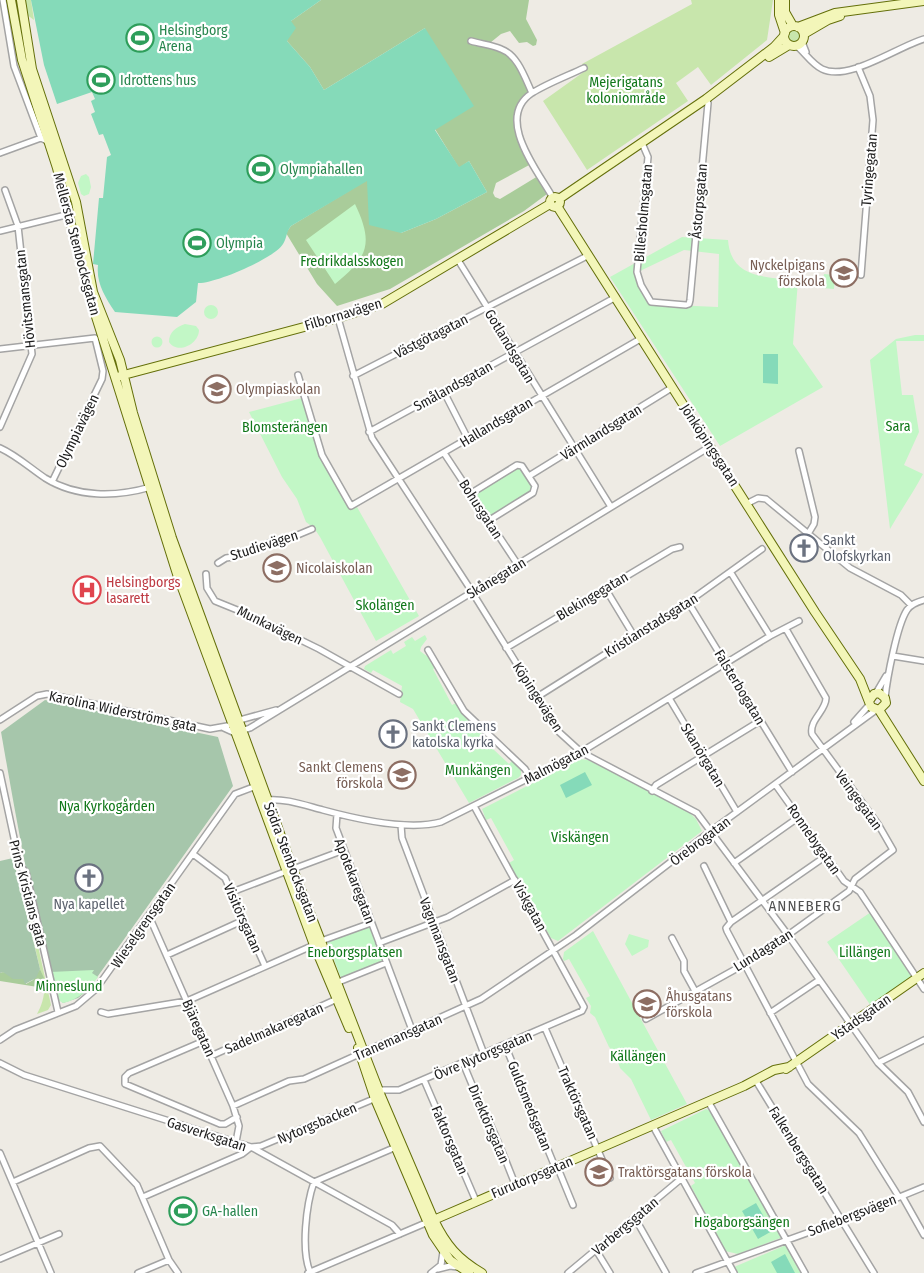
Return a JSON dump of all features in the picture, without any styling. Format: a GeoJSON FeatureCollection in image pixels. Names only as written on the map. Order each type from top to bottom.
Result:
{"type":"FeatureCollection","features":[{"type":"Feature","properties":{"kind":"street"},"geometry":{"type":"LineString","coordinates":[[3,0],[2,7],[14,66],[41,138]]}},
{"type":"Feature","properties":{"kind":"street","name":"Mellersta Stenbocksgatan"},"geometry":{"type":"LineString","coordinates":[[11,0],[22,60],[50,142],[89,297],[120,376]]}},
{"type":"Feature","properties":{"kind":"street","name":"Mellersta Stenbocksgatan"},"geometry":{"type":"LineString","coordinates":[[21,0],[32,69],[60,151],[78,212],[93,292],[120,376],[152,487]]}},
{"type":"Feature","properties":{"kind":"street"},"geometry":{"type":"LineString","coordinates":[[779,0],[779,15],[785,34],[798,42],[815,64],[831,72],[843,72],[858,67],[924,39]]}},
{"type":"Feature","properties":{"kind":"street"},"geometry":{"type":"LineString","coordinates":[[785,0],[786,12],[796,27],[798,42]]}},
{"type":"Feature","properties":{"kind":"street","name":"Filbornavägen"},"geometry":{"type":"LineString","coordinates":[[726,85],[736,75],[774,48],[785,34],[796,27],[835,13],[924,1]]}},
{"type":"Feature","properties":{"kind":"street","name":"Filbornavägen"},"geometry":{"type":"LineString","coordinates":[[120,376],[338,318],[382,304],[555,202],[726,85],[798,42],[828,20],[868,8]]}},
{"type":"Feature","properties":{"kind":"street"},"geometry":{"type":"LineString","coordinates":[[471,41],[501,48],[509,53],[516,61],[532,93]]}},
{"type":"Feature","properties":{"kind":"street","name":"Tyringegatan"},"geometry":{"type":"LineString","coordinates":[[858,67],[870,96],[873,120],[861,275]]}},
{"type":"Feature","properties":{"kind":"street"},"geometry":{"type":"LineString","coordinates":[[555,202],[524,147],[516,120],[520,108],[532,93],[584,68]]}},
{"type":"Feature","properties":{"kind":"street","name":"Åstorpsgatan"},"geometry":{"type":"LineString","coordinates":[[640,285],[651,302],[689,304],[708,103],[706,99]]}},
{"type":"Feature","properties":{"kind":"street"},"geometry":{"type":"LineString","coordinates":[[0,153],[41,138],[50,142]]}},
{"type":"Feature","properties":{"kind":"street","name":"Billesholmsgatan"},"geometry":{"type":"LineString","coordinates":[[640,285],[637,272],[648,157],[642,143]]}},
{"type":"Feature","properties":{"kind":"street","name":"Hövitsmansgatan"},"geometry":{"type":"LineString","coordinates":[[0,427],[32,354],[18,226],[5,190]]}},
{"type":"Feature","properties":{"kind":"street","name":"Jönköpingsgatan"},"geometry":{"type":"LineString","coordinates":[[555,202],[863,684],[877,702],[885,720],[924,781]]}},
{"type":"Feature","properties":{"kind":"street"},"geometry":{"type":"LineString","coordinates":[[0,231],[78,212]]}},
{"type":"Feature","properties":{"kind":"street","name":"Västgötagatan"},"geometry":{"type":"LineString","coordinates":[[353,376],[589,255]]}},
{"type":"Feature","properties":{"kind":"street","name":"Gotlandsgatan"},"geometry":{"type":"LineString","coordinates":[[458,260],[611,507]]}},
{"type":"Feature","properties":{"kind":"street","name":"Smålandsgatan"},"geometry":{"type":"LineString","coordinates":[[369,432],[616,297]]}},
{"type":"Feature","properties":{"kind":"street","name":"Köpingevägen"},"geometry":{"type":"LineString","coordinates":[[338,318],[369,432],[558,732],[581,752],[652,791],[694,811],[788,935],[878,1063],[908,1092],[924,1122]]}},
{"type":"Feature","properties":{"kind":"street","name":"Olympiavägen"},"geometry":{"type":"LineString","coordinates":[[32,345],[95,338],[103,370],[102,379],[52,482]]}},
{"type":"Feature","properties":{"kind":"street","name":"Hallandsgatan"},"geometry":{"type":"LineString","coordinates":[[298,375],[322,455],[351,506],[642,338]]}},
{"type":"Feature","properties":{"kind":"street"},"geometry":{"type":"LineString","coordinates":[[0,349],[32,345]]}},
{"type":"Feature","properties":{"kind":"street","name":"Värmlandsgatan"},"geometry":{"type":"LineString","coordinates":[[529,476],[674,387]]}},
{"type":"Feature","properties":{"kind":"street"},"geometry":{"type":"LineString","coordinates":[[444,392],[468,439]]}},
{"type":"Feature","properties":{"kind":"street","name":"Skånegatan"},"geometry":{"type":"LineString","coordinates":[[238,732],[279,710],[711,446]]}},
{"type":"Feature","properties":{"kind":"street"},"geometry":{"type":"LineString","coordinates":[[0,448],[52,482],[66,488],[102,495],[152,487]]}},
{"type":"Feature","properties":{"kind":"street"},"geometry":{"type":"LineString","coordinates":[[799,451],[815,518],[808,534]]}},
{"type":"Feature","properties":{"kind":"street","name":"Bohusgatan"},"geometry":{"type":"LineString","coordinates":[[444,453],[518,565]]}},
{"type":"Feature","properties":{"kind":"street"},"geometry":{"type":"LineString","coordinates":[[470,494],[517,465],[522,466],[529,476],[535,486],[533,493],[488,520]]}},
{"type":"Feature","properties":{"kind":"street","name":"Södra Stenbocksgatan"},"geometry":{"type":"LineString","coordinates":[[152,487],[174,568],[378,1095],[443,1252],[459,1267],[469,1273]]}},
{"type":"Feature","properties":{"kind":"street"},"geometry":{"type":"LineString","coordinates":[[748,503],[758,498],[766,499],[858,574],[896,592],[912,605],[924,600]]}},
{"type":"Feature","properties":{"kind":"street","name":"Studievägen"},"geometry":{"type":"LineString","coordinates":[[218,563],[226,558],[234,557],[274,540],[288,539],[312,529]]}},
{"type":"Feature","properties":{"kind":"street","name":"Blekingegatan"},"geometry":{"type":"LineString","coordinates":[[506,648],[672,548],[680,548]]}},
{"type":"Feature","properties":{"kind":"street","name":"Kristianstadsgatan"},"geometry":{"type":"LineString","coordinates":[[537,697],[688,602],[762,549]]}},
{"type":"Feature","properties":{"kind":"street"},"geometry":{"type":"LineString","coordinates":[[731,573],[770,636]]}},
{"type":"Feature","properties":{"kind":"street","name":"Munkavägen"},"geometry":{"type":"LineString","coordinates":[[206,574],[207,588],[215,601],[252,616],[351,666],[399,694]]}},
{"type":"Feature","properties":{"kind":"street"},"geometry":{"type":"LineString","coordinates":[[605,588],[634,636]]}},
{"type":"Feature","properties":{"kind":"street","name":"Falsterbogatan"},"geometry":{"type":"LineString","coordinates":[[688,602],[792,772]]}},
{"type":"Feature","properties":{"kind":"street","name":"Örebrogatan"},"geometry":{"type":"LineString","coordinates":[[555,951],[711,831],[823,750],[846,732],[877,702],[888,673],[906,612],[912,605]]}},
{"type":"Feature","properties":{"kind":"street","name":"Malmögatan"},"geometry":{"type":"LineString","coordinates":[[264,801],[286,801],[337,814],[401,824],[432,825],[581,752],[770,636],[799,621]]}},
{"type":"Feature","properties":{"kind":"street","name":"Veingegatan"},"geometry":{"type":"LineString","coordinates":[[786,629],[826,696],[826,703],[811,730],[823,750],[878,824],[893,847],[892,851]]}},
{"type":"Feature","properties":{"kind":"street"},"geometry":{"type":"LineString","coordinates":[[428,650],[464,711],[525,769],[530,777]]}},
{"type":"Feature","properties":{"kind":"street"},"geometry":{"type":"LineString","coordinates":[[893,656],[924,661]]}},
{"type":"Feature","properties":{"kind":"street","name":"Örebrogatan"},"geometry":{"type":"LineString","coordinates":[[877,702],[888,673]]}},
{"type":"Feature","properties":{"kind":"street","name":"Karolina Widerströms gata"},"geometry":{"type":"LineString","coordinates":[[0,720],[36,696],[53,694],[203,727],[224,728]]}},
{"type":"Feature","properties":{"kind":"street","name":"Skanörgatan"},"geometry":{"type":"LineString","coordinates":[[669,698],[737,812]]}},
{"type":"Feature","properties":{"kind":"street","name":"Skånegatan"},"geometry":{"type":"LineString","coordinates":[[235,722],[279,710]]}},
{"type":"Feature","properties":{"kind":"street"},"geometry":{"type":"LineString","coordinates":[[652,791],[656,785],[702,755],[760,721]]}},
{"type":"Feature","properties":{"kind":"street"},"geometry":{"type":"LineString","coordinates":[[224,728],[235,722]]}},
{"type":"Feature","properties":{"kind":"street"},"geometry":{"type":"LineString","coordinates":[[224,728],[238,732]]}},
{"type":"Feature","properties":{"kind":"street","name":"Prins Kristians gata"},"geometry":{"type":"LineString","coordinates":[[0,772],[20,866],[26,872],[58,1012]]}},
{"type":"Feature","properties":{"kind":"street","name":"Ronnebygatan"},"geometry":{"type":"LineString","coordinates":[[775,784],[844,881],[860,892],[921,975],[924,989]]}},
{"type":"Feature","properties":{"kind":"street","name":"Wieselgrensgatan"},"geometry":{"type":"LineString","coordinates":[[0,1040],[15,1030],[83,1001],[96,989],[235,794],[258,785]]}},
{"type":"Feature","properties":{"kind":"street","name":"Viskgatan"},"geometry":{"type":"LineString","coordinates":[[474,806],[584,1007]]}},
{"type":"Feature","properties":{"kind":"street","name":"Apotekaregatan"},"geometry":{"type":"LineString","coordinates":[[337,814],[336,828],[412,1030]]}},
{"type":"Feature","properties":{"kind":"street"},"geometry":{"type":"LineString","coordinates":[[734,863],[799,817]]}},
{"type":"Feature","properties":{"kind":"street","name":"Vagnmansgatan"},"geometry":{"type":"LineString","coordinates":[[401,824],[402,838],[484,1054]]}},
{"type":"Feature","properties":{"kind":"street"},"geometry":{"type":"LineString","coordinates":[[232,892],[344,850]]}},
{"type":"Feature","properties":{"kind":"street","name":"Lundagatan"},"geometry":{"type":"LineString","coordinates":[[646,1019],[788,935],[849,891],[855,878],[892,851]]}},
{"type":"Feature","properties":{"kind":"street","name":"Visitörsgatan"},"geometry":{"type":"LineString","coordinates":[[194,854],[224,876],[265,966]]}},
{"type":"Feature","properties":{"kind":"street"},"geometry":{"type":"LineString","coordinates":[[826,856],[730,922],[726,928],[743,963],[814,1091],[859,1133],[924,1236]]}},
{"type":"Feature","properties":{"kind":"street"},"geometry":{"type":"LineString","coordinates":[[704,866],[730,922]]}},
{"type":"Feature","properties":{"kind":"street"},"geometry":{"type":"LineString","coordinates":[[379,943],[433,923],[515,880]]}},
{"type":"Feature","properties":{"kind":"street","name":"Bjäregatan"},"geometry":{"type":"LineString","coordinates":[[149,916],[233,1106],[239,1126],[236,1142]]}},
{"type":"Feature","properties":{"kind":"street"},"geometry":{"type":"LineString","coordinates":[[167,955],[244,920]]}},
{"type":"Feature","properties":{"kind":"street"},"geometry":{"type":"LineString","coordinates":[[101,1012],[108,1014],[187,1001],[318,943],[371,923]]}},
{"type":"Feature","properties":{"kind":"street"},"geometry":{"type":"LineString","coordinates":[[672,938],[684,961],[684,972],[695,991]]}},
{"type":"Feature","properties":{"kind":"street","name":"Tranemansgatan"},"geometry":{"type":"LineString","coordinates":[[233,1106],[289,1081],[304,1080],[412,1030],[465,1008],[555,951]]}},
{"type":"Feature","properties":{"kind":"street"},"geometry":{"type":"LineString","coordinates":[[334,984],[386,963]]}},
{"type":"Feature","properties":{"kind":"street","name":"Ystadsgatan"},"geometry":{"type":"LineString","coordinates":[[797,1062],[921,975]]}},
{"type":"Feature","properties":{"kind":"street"},"geometry":{"type":"LineString","coordinates":[[770,1013],[819,980]]}},
{"type":"Feature","properties":{"kind":"street","name":"Södra Stenbocksgatan"},"geometry":{"type":"LineString","coordinates":[[334,984],[337,1000],[362,1053]]}},
{"type":"Feature","properties":{"kind":"street","name":"Sadelmakaregatan"},"geometry":{"type":"LineString","coordinates":[[211,1056],[337,1000]]}},
{"type":"Feature","properties":{"kind":"street","name":"Övre Nytorgsgatan"},"geometry":{"type":"LineString","coordinates":[[378,1095],[399,1090],[424,1080],[545,1028],[582,1011],[584,1007]]}},
{"type":"Feature","properties":{"kind":"street","name":"Traktörsgatan"},"geometry":{"type":"LineString","coordinates":[[545,1028],[610,1178]]}},
{"type":"Feature","properties":{"kind":"street"},"geometry":{"type":"LineString","coordinates":[[878,1063],[924,1040]]}},
{"type":"Feature","properties":{"kind":"street"},"geometry":{"type":"LineString","coordinates":[[204,1041],[129,1073],[124,1078],[127,1087],[223,1124],[237,1117]]}},
{"type":"Feature","properties":{"kind":"street","name":"Guldsmedsgatan"},"geometry":{"type":"LineString","coordinates":[[505,1045],[573,1205]]}},
{"type":"Feature","properties":{"kind":"street","name":"Furutorpsgatan"},"geometry":{"type":"LineString","coordinates":[[312,1272],[756,1081],[774,1070],[789,1067],[797,1062]]}},
{"type":"Feature","properties":{"kind":"street","name":"Gasverksgatan"},"geometry":{"type":"LineString","coordinates":[[0,1063],[24,1075],[251,1147],[392,1225],[400,1234]]}},
{"type":"Feature","properties":{"kind":"street","name":"Direktörsgatan"},"geometry":{"type":"LineString","coordinates":[[463,1063],[483,1111],[490,1120],[515,1184]]}},
{"type":"Feature","properties":{"kind":"street","name":"Faktorsgatan"},"geometry":{"type":"LineString","coordinates":[[424,1080],[476,1201]]}},
{"type":"Feature","properties":{"kind":"street","name":"Falkenbergsgatan"},"geometry":{"type":"LineString","coordinates":[[756,1081],[874,1273]]}},
{"type":"Feature","properties":{"kind":"street","name":"Nytorgsbacken"},"geometry":{"type":"LineString","coordinates":[[144,1196],[242,1154],[251,1147],[261,1146],[378,1095]]}},
{"type":"Feature","properties":{"kind":"street"},"geometry":{"type":"LineString","coordinates":[[708,1101],[805,1273]]}},
{"type":"Feature","properties":{"kind":"street"},"geometry":{"type":"LineString","coordinates":[[653,1126],[734,1273]]}},
{"type":"Feature","properties":{"kind":"street"},"geometry":{"type":"LineString","coordinates":[[13,1182],[100,1145],[138,1185],[169,1260],[178,1273]]}},
{"type":"Feature","properties":{"kind":"street"},"geometry":{"type":"LineString","coordinates":[[312,1272],[305,1256],[309,1197],[314,1182],[399,1146]]}},
{"type":"Feature","properties":{"kind":"street"},"geometry":{"type":"LineString","coordinates":[[0,1153],[51,1273]]}},
{"type":"Feature","properties":{"kind":"street","name":"Varbergsgatan"},"geometry":{"type":"LineString","coordinates":[[568,1273],[682,1178]]}},
{"type":"Feature","properties":{"kind":"street","name":"Sofiebergsvägen"},"geometry":{"type":"LineString","coordinates":[[696,1273],[843,1220],[924,1187]]}},
{"type":"Feature","properties":{"kind":"street"},"geometry":{"type":"LineString","coordinates":[[635,1218],[666,1273]]}},
{"type":"Feature","properties":{"kind":"street","name":"Södra Stenbocksgatan"},"geometry":{"type":"LineString","coordinates":[[431,1221],[453,1252],[465,1264],[482,1273]]}},
{"type":"Feature","properties":{"kind":"street"},"geometry":{"type":"LineString","coordinates":[[0,1259],[58,1234]]}},
{"type":"Feature","properties":{"kind":"street"},"geometry":{"type":"LineString","coordinates":[[596,1250],[610,1273]]}},
{"type":"Feature","properties":{"kind":"street"},"geometry":{"type":"LineString","coordinates":[[438,1269],[442,1262],[443,1252]]}},
{"type":"Feature","properties":{"kind":"street"},"geometry":{"type":"LineString","coordinates":[[138,1273],[169,1260]]}},
{"type":"Feature","properties":{"kind":"street"},"geometry":{"type":"LineString","coordinates":[[432,1273],[438,1269],[450,1266],[459,1267]]}},
{"type":"Feature","properties":{"kind":"green space"},"geometry":{"type":"Polygon","coordinates":[[[24,0],[31,0],[34,20],[26,14],[24,0]]]}},
{"type":"Feature","properties":{"kind":"green space"},"geometry":{"type":"Polygon","coordinates":[[[31,0],[321,0],[291,21],[296,28],[287,41],[310,67],[324,90],[425,28],[474,106],[435,130],[459,167],[469,161],[487,192],[436,219],[401,233],[369,225],[367,181],[291,226],[283,244],[269,256],[230,275],[198,283],[196,302],[177,317],[115,312],[100,284],[98,265],[93,264],[99,198],[103,198],[107,157],[111,155],[103,134],[99,135],[91,114],[95,112],[91,101],[95,99],[92,92],[57,104],[44,65],[31,0]]]}},
{"type":"Feature","properties":{"kind":"green space","name":"Fredrikdalsskogen"},"geometry":{"type":"Polygon","coordinates":[[[321,0],[529,0],[526,19],[537,40],[536,45],[533,46],[527,42],[519,43],[510,31],[501,34],[485,47],[502,53],[513,61],[529,90],[516,110],[514,127],[520,144],[531,164],[496,183],[493,193],[495,197],[500,199],[538,176],[547,194],[524,211],[390,289],[337,306],[317,284],[286,233],[291,226],[367,180],[401,233],[436,219],[487,192],[469,161],[459,168],[435,129],[425,28],[324,90],[310,67],[287,41],[291,21],[321,0]]]}},
{"type":"Feature","properties":{"kind":"green space","name":"Mejerigatans koloniområde"},"geometry":{"type":"Polygon","coordinates":[[[691,0],[773,0],[767,40],[711,85],[698,67],[676,83],[688,101],[587,170],[543,101],[585,71],[582,64],[692,4],[691,0]]]}},
{"type":"Feature","properties":{"kind":"green space"},"geometry":{"type":"Polygon","coordinates":[[[792,30],[796,30],[800,36],[796,42],[792,42],[788,38],[788,34],[792,30]]]}},
{"type":"Feature","properties":{"kind":"green space"},"geometry":{"type":"Polygon","coordinates":[[[86,174],[89,177],[91,187],[89,194],[84,196],[81,194],[78,183],[81,176],[86,174]]]}},
{"type":"Feature","properties":{"kind":"green space"},"geometry":{"type":"Polygon","coordinates":[[[355,204],[365,230],[366,240],[364,249],[355,266],[335,284],[306,240],[355,204]]]}},
{"type":"Feature","properties":{"kind":"green space"},"geometry":{"type":"Polygon","coordinates":[[[682,237],[728,240],[736,263],[743,269],[752,274],[798,281],[793,344],[823,387],[720,446],[610,277],[682,237]],[[684,250],[642,270],[635,278],[650,304],[718,307],[719,254],[684,250]]]}},
{"type":"Feature","properties":{"kind":"green space"},"geometry":{"type":"Polygon","coordinates":[[[824,274],[835,275],[834,289],[822,288],[824,274]]]}},
{"type":"Feature","properties":{"kind":"green space"},"geometry":{"type":"Polygon","coordinates":[[[211,305],[216,307],[218,312],[216,317],[211,319],[206,317],[204,312],[206,307],[211,305]]]}},
{"type":"Feature","properties":{"kind":"green space"},"geometry":{"type":"Polygon","coordinates":[[[185,324],[196,326],[199,330],[198,335],[192,343],[182,348],[177,348],[169,342],[169,338],[176,328],[185,324]]]}},
{"type":"Feature","properties":{"kind":"green space","name":"Sara"},"geometry":{"type":"Polygon","coordinates":[[[924,335],[924,341],[896,341],[902,395],[913,395],[919,432],[904,465],[923,474],[890,529],[870,360],[896,339],[924,335]]]}},
{"type":"Feature","properties":{"kind":"green space"},"geometry":{"type":"Polygon","coordinates":[[[155,337],[159,337],[162,342],[161,346],[155,347],[152,344],[152,340],[155,337]]]}},
{"type":"Feature","properties":{"kind":"green space"},"geometry":{"type":"Polygon","coordinates":[[[763,354],[778,354],[778,384],[763,383],[763,354]]]}},
{"type":"Feature","properties":{"kind":"green space"},"geometry":{"type":"Polygon","coordinates":[[[302,398],[320,456],[350,510],[357,507],[419,616],[376,641],[320,537],[314,528],[306,522],[297,499],[282,477],[249,412],[302,398]]]}},
{"type":"Feature","properties":{"kind":"green space"},"geometry":{"type":"Polygon","coordinates":[[[517,467],[521,468],[533,486],[532,491],[492,516],[487,515],[475,497],[476,493],[517,467]]]}},
{"type":"Feature","properties":{"kind":"green space","name":"Munkängen"},"geometry":{"type":"Polygon","coordinates":[[[425,635],[427,639],[420,651],[432,660],[436,667],[433,669],[452,705],[456,703],[467,719],[495,745],[493,749],[509,764],[512,761],[521,770],[521,775],[518,778],[469,803],[413,709],[400,702],[402,686],[373,670],[371,673],[364,669],[365,666],[391,650],[393,654],[406,646],[404,642],[412,637],[415,641],[425,635]]]}},
{"type":"Feature","properties":{"kind":"green space","name":"Nya Kyrkogården"},"geometry":{"type":"Polygon","coordinates":[[[45,700],[218,737],[233,786],[88,990],[78,998],[63,1003],[55,988],[37,920],[1,732],[45,700]]]}},
{"type":"Feature","properties":{"kind":"green space","name":"Viskängen"},"geometry":{"type":"Polygon","coordinates":[[[580,759],[588,760],[687,810],[696,819],[702,831],[558,941],[551,938],[509,863],[514,860],[491,818],[486,820],[482,809],[580,759]]]}},
{"type":"Feature","properties":{"kind":"green space"},"geometry":{"type":"Polygon","coordinates":[[[585,772],[592,785],[566,798],[560,785],[585,772]]]}},
{"type":"Feature","properties":{"kind":"green space"},"geometry":{"type":"Polygon","coordinates":[[[13,858],[40,969],[36,978],[25,984],[23,979],[13,979],[3,972],[0,973],[0,861],[13,858]]]}},
{"type":"Feature","properties":{"kind":"green space"},"geometry":{"type":"Polygon","coordinates":[[[24,882],[51,1005],[48,1010],[37,1014],[42,1003],[44,980],[20,883],[24,882]]]}},
{"type":"Feature","properties":{"kind":"green space","name":"Lillängen"},"geometry":{"type":"Polygon","coordinates":[[[871,912],[911,975],[911,978],[871,1006],[827,942],[871,912]]]}},
{"type":"Feature","properties":{"kind":"green space","name":"Eneborgsplatsen"},"geometry":{"type":"Polygon","coordinates":[[[369,925],[383,962],[341,978],[327,941],[369,925]]]}},
{"type":"Feature","properties":{"kind":"green space","name":"Källängen"},"geometry":{"type":"Polygon","coordinates":[[[593,931],[687,1104],[651,1120],[631,1079],[620,1068],[615,1053],[609,1047],[595,1017],[590,1013],[591,1006],[586,998],[590,996],[569,959],[564,961],[563,959],[564,952],[593,931]]]}},
{"type":"Feature","properties":{"kind":"green space"},"geometry":{"type":"Polygon","coordinates":[[[629,934],[649,940],[648,947],[632,956],[625,944],[629,934]]]}},
{"type":"Feature","properties":{"kind":"green space"},"geometry":{"type":"Polygon","coordinates":[[[40,969],[44,978],[44,988],[0,981],[0,973],[3,972],[24,979],[26,984],[33,980],[40,969]]]}},
{"type":"Feature","properties":{"kind":"green space","name":"Minneslund"},"geometry":{"type":"Polygon","coordinates":[[[94,970],[92,973],[98,977],[83,993],[69,1002],[63,1003],[58,1000],[50,972],[94,970]]]}},
{"type":"Feature","properties":{"kind":"green space","name":"Högaborgsängen"},"geometry":{"type":"Polygon","coordinates":[[[706,1109],[711,1111],[783,1237],[738,1254],[725,1251],[691,1186],[695,1183],[671,1140],[666,1142],[661,1131],[706,1109]]]}},
{"type":"Feature","properties":{"kind":"green space"},"geometry":{"type":"Polygon","coordinates":[[[756,1203],[772,1231],[758,1239],[742,1211],[756,1203]]]}},
{"type":"Feature","properties":{"kind":"green space"},"geometry":{"type":"Polygon","coordinates":[[[786,1245],[801,1273],[738,1273],[734,1267],[786,1245]]]}},
{"type":"Feature","properties":{"kind":"green space"},"geometry":{"type":"Polygon","coordinates":[[[785,1254],[795,1273],[777,1273],[771,1262],[785,1254]]]}},
{"type":"Feature","properties":{"kind":"place","name":"Helsingborg Arena"},"geometry":{"type":"Point","coordinates":[140,38]}},
{"type":"Feature","properties":{"kind":"place","name":"Idrottens hus"},"geometry":{"type":"Point","coordinates":[101,80]}},
{"type":"Feature","properties":{"kind":"place","name":"Olympiahallen"},"geometry":{"type":"Point","coordinates":[261,169]}},
{"type":"Feature","properties":{"kind":"place","name":"Olympia"},"geometry":{"type":"Point","coordinates":[197,243]}},
{"type":"Feature","properties":{"kind":"place","name":"Nyckelpigans förskola"},"geometry":{"type":"Point","coordinates":[844,273]}},
{"type":"Feature","properties":{"kind":"place","name":"Olympiaskolan"},"geometry":{"type":"Point","coordinates":[217,389]}},
{"type":"Feature","properties":{"kind":"place","name":"Sankt Olofskyrkan"},"geometry":{"type":"Point","coordinates":[804,548]}},
{"type":"Feature","properties":{"kind":"place","name":"Nicolaiskolan"},"geometry":{"type":"Point","coordinates":[277,568]}},
{"type":"Feature","properties":{"kind":"place","name":"Helsingborgs lasarett"},"geometry":{"type":"Point","coordinates":[87,590]}},
{"type":"Feature","properties":{"kind":"place","name":"Sankt Clemens katolska kyrka"},"geometry":{"type":"Point","coordinates":[393,734]}},
{"type":"Feature","properties":{"kind":"place","name":"Sankt Clemens förskola"},"geometry":{"type":"Point","coordinates":[402,775]}},
{"type":"Feature","properties":{"kind":"place","name":"Nya kapellet"},"geometry":{"type":"Point","coordinates":[89,878]}},
{"type":"Feature","properties":{"kind":"place","name":"Åhusgatans förskola"},"geometry":{"type":"Point","coordinates":[647,1004]}},
{"type":"Feature","properties":{"kind":"place","name":"Traktörsgatans förskola"},"geometry":{"type":"Point","coordinates":[599,1172]}},
{"type":"Feature","properties":{"kind":"place","name":"GA-hallen"},"geometry":{"type":"Point","coordinates":[183,1211]}},
{"type":"Feature","properties":{"kind":"district","name":"ANNEBERG"},"geometry":{"type":"Point","coordinates":[805,906]}},
{"type":"Feature","properties":{"kind":"park label","name":"Blomsterängen"},"geometry":{"type":"Point","coordinates":[285,427]}},
{"type":"Feature","properties":{"kind":"park label","name":"Skolängen"},"geometry":{"type":"Point","coordinates":[385,605]}}]}
